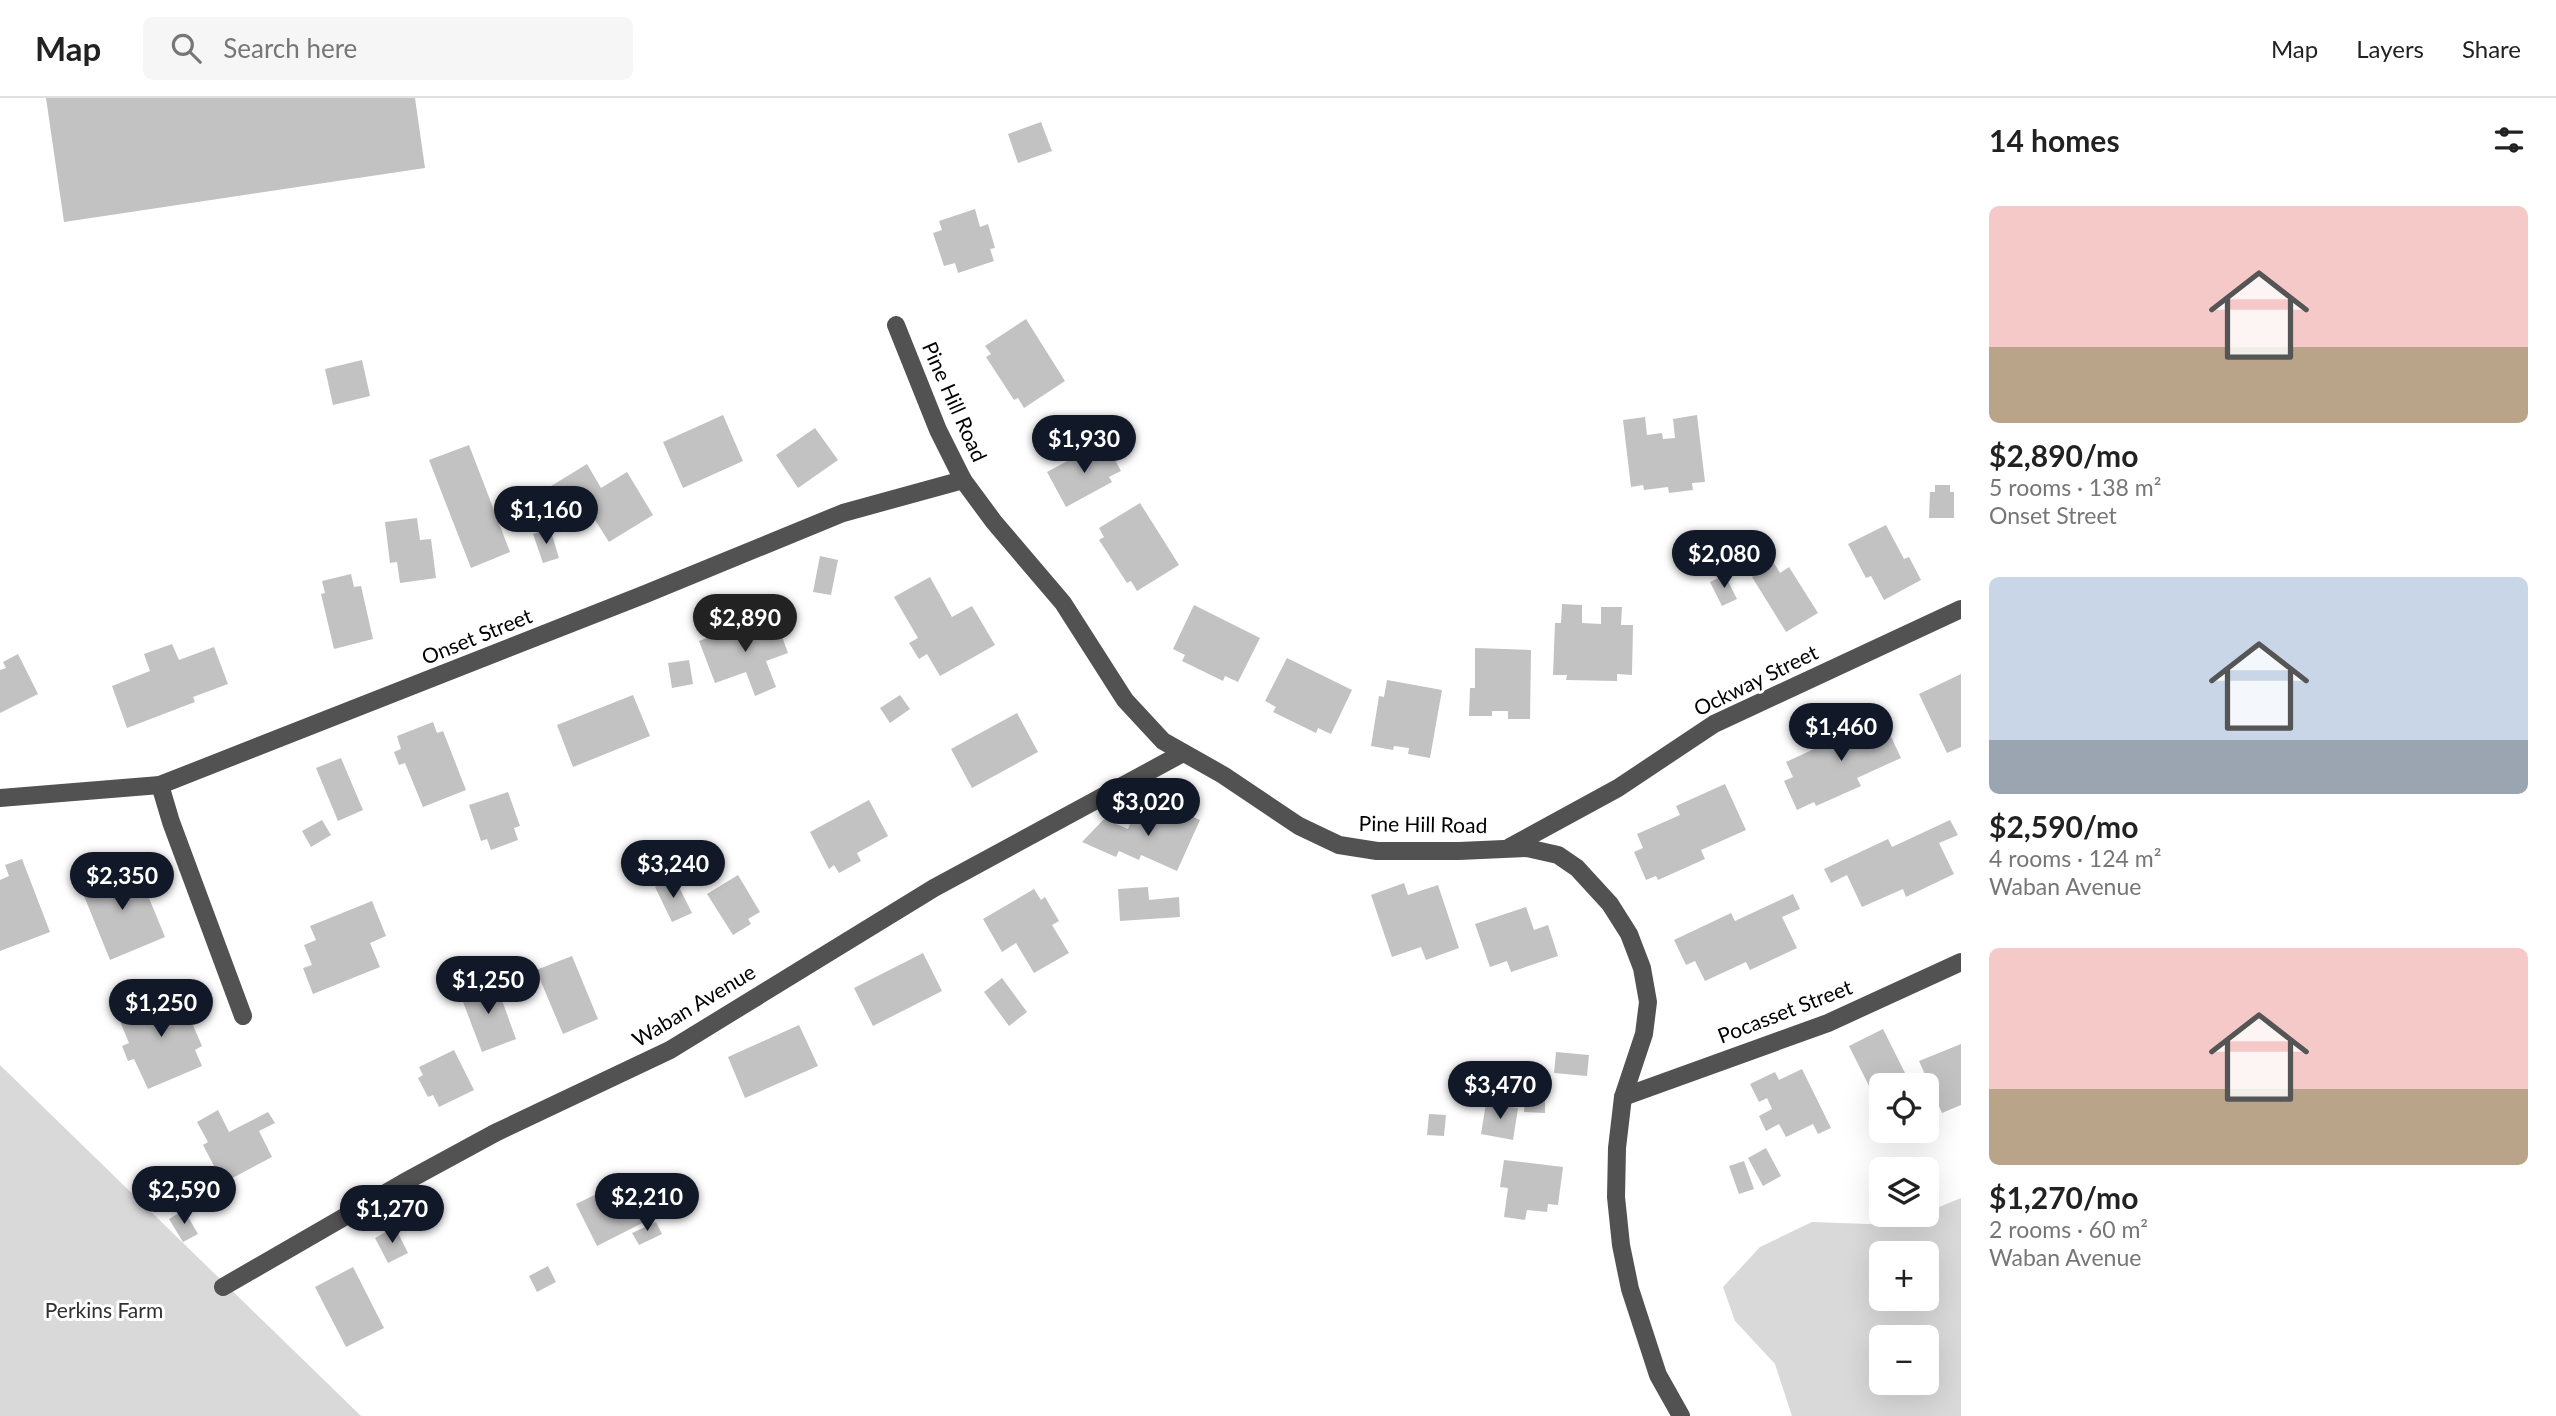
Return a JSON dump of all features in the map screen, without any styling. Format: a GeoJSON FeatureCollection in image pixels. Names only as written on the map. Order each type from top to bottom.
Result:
{"type":"FeatureCollection","features":[{"type":"Feature","properties":{"kind":"street","name":"Pine Hill Road"},"geometry":{"type":"LineString","coordinates":[[896,325],[938,430],[963,480],[994,522],[1063,603],[1125,700],[1163,741],[1223,775],[1299,826],[1339,845],[1377,851],[1527,848],[1558,855],[1577,868],[1610,904],[1629,934],[1642,968],[1648,1002],[1644,1034],[1623,1097],[1616,1197],[1620,1245],[1630,1289],[1658,1375],[1681,1416]]}},
{"type":"Feature","properties":{"kind":"street","name":"Onset Street"},"geometry":{"type":"LineString","coordinates":[[0,798],[160,785],[643,595],[843,513],[963,480]]}},
{"type":"Feature","properties":{"kind":"street","name":"Ockway Street"},"geometry":{"type":"LineString","coordinates":[[1506,849],[1618,788],[1714,724],[1961,609]]}},
{"type":"Feature","properties":{"kind":"street","name":"Waban Avenue"},"geometry":{"type":"LineString","coordinates":[[223,1287],[403,1182],[495,1133],[670,1050],[954,876],[1183,753]]}},
{"type":"Feature","properties":{"kind":"street"},"geometry":{"type":"LineString","coordinates":[[160,785],[171,822],[243,1016]]}},
{"type":"Feature","properties":{"kind":"street","name":"Pocasset Street"},"geometry":{"type":"LineString","coordinates":[[1623,1097],[1828,1023],[1961,962]]}},
{"type":"Feature","properties":{"kind":"green space","name":"Perkins Farm"},"geometry":{"type":"Polygon","coordinates":[[[0,1065],[361,1416],[0,1416],[0,1065]]]}},
{"type":"Feature","properties":{"kind":"green space"},"geometry":{"type":"Polygon","coordinates":[[[1961,1198],[1961,1416],[1792,1416],[1775,1364],[1735,1321],[1723,1287],[1760,1247],[1812,1222],[1869,1224],[1869,1227],[1939,1227],[1939,1207],[1961,1198]]]}},
{"type":"Feature","properties":{"kind":"building"},"geometry":{"type":"Polygon","coordinates":[[[46,98],[415,98],[425,168],[64,222],[46,98]]]}},
{"type":"Feature","properties":{"kind":"building"},"geometry":{"type":"Polygon","coordinates":[[[1041,122],[1052,151],[1018,163],[1008,134],[1041,122]]]}},
{"type":"Feature","properties":{"kind":"building"},"geometry":{"type":"Polygon","coordinates":[[[975,209],[980,227],[988,224],[995,248],[990,249],[994,261],[958,273],[955,263],[944,266],[933,233],[942,230],[939,221],[975,209]]]}},
{"type":"Feature","properties":{"kind":"building"},"geometry":{"type":"Polygon","coordinates":[[[1026,319],[1065,381],[1024,408],[1018,398],[1014,400],[986,357],[991,354],[985,346],[1026,319]]]}},
{"type":"Feature","properties":{"kind":"building"},"geometry":{"type":"Polygon","coordinates":[[[362,360],[370,396],[333,405],[325,369],[362,360]]]}},
{"type":"Feature","properties":{"kind":"building"},"geometry":{"type":"Polygon","coordinates":[[[723,415],[743,461],[683,488],[663,442],[723,415]]]}},
{"type":"Feature","properties":{"kind":"building"},"geometry":{"type":"Polygon","coordinates":[[[1697,415],[1705,482],[1692,483],[1693,490],[1669,493],[1668,487],[1644,490],[1643,485],[1631,487],[1623,420],[1645,417],[1647,435],[1662,433],[1663,439],[1675,438],[1673,419],[1697,415]]]}},
{"type":"Feature","properties":{"kind":"building"},"geometry":{"type":"Polygon","coordinates":[[[815,428],[838,460],[798,488],[776,455],[815,428]]]}},
{"type":"Feature","properties":{"kind":"building"},"geometry":{"type":"Polygon","coordinates":[[[469,445],[510,552],[471,568],[429,460],[469,445]]]}},
{"type":"Feature","properties":{"kind":"building"},"geometry":{"type":"Polygon","coordinates":[[[1107,445],[1121,471],[1109,477],[1112,482],[1066,507],[1047,472],[1092,448],[1094,452],[1107,445]]]}},
{"type":"Feature","properties":{"kind":"building"},"geometry":{"type":"Polygon","coordinates":[[[587,464],[601,488],[627,472],[653,515],[609,542],[583,501],[564,513],[548,488],[587,464]]]}},
{"type":"Feature","properties":{"kind":"building"},"geometry":{"type":"Polygon","coordinates":[[[1935,485],[1950,485],[1950,492],[1954,492],[1954,518],[1929,518],[1930,492],[1935,492],[1935,485]]]}},
{"type":"Feature","properties":{"kind":"building"},"geometry":{"type":"Polygon","coordinates":[[[1140,503],[1179,565],[1137,591],[1131,581],[1127,583],[1099,540],[1104,537],[1099,528],[1140,503]]]}},
{"type":"Feature","properties":{"kind":"building"},"geometry":{"type":"Polygon","coordinates":[[[417,518],[420,540],[431,539],[436,578],[400,583],[397,562],[390,563],[385,522],[417,518]]]}},
{"type":"Feature","properties":{"kind":"building"},"geometry":{"type":"Polygon","coordinates":[[[1886,525],[1904,559],[1909,557],[1921,580],[1884,600],[1871,576],[1866,578],[1848,544],[1886,525]]]}},
{"type":"Feature","properties":{"kind":"building"},"geometry":{"type":"Polygon","coordinates":[[[550,528],[559,558],[543,563],[533,534],[550,528]]]}},
{"type":"Feature","properties":{"kind":"building"},"geometry":{"type":"Polygon","coordinates":[[[820,556],[838,560],[831,595],[813,592],[820,556]]]}},
{"type":"Feature","properties":{"kind":"building"},"geometry":{"type":"Polygon","coordinates":[[[1774,563],[1780,573],[1789,567],[1818,613],[1786,632],[1752,577],[1774,563]]]}},
{"type":"Feature","properties":{"kind":"building"},"geometry":{"type":"Polygon","coordinates":[[[351,574],[354,587],[361,586],[373,639],[334,649],[321,594],[325,593],[322,581],[351,574]]]}},
{"type":"Feature","properties":{"kind":"building"},"geometry":{"type":"Polygon","coordinates":[[[1725,575],[1737,599],[1722,606],[1710,582],[1725,575]]]}},
{"type":"Feature","properties":{"kind":"building"},"geometry":{"type":"Polygon","coordinates":[[[930,577],[952,617],[972,606],[995,645],[940,676],[927,654],[919,659],[909,643],[918,638],[894,597],[930,577]]]}},
{"type":"Feature","properties":{"kind":"building"},"geometry":{"type":"Polygon","coordinates":[[[1562,604],[1582,605],[1582,623],[1601,624],[1601,607],[1622,607],[1621,625],[1633,625],[1632,675],[1617,674],[1617,681],[1566,680],[1567,675],[1553,675],[1555,623],[1561,623],[1562,604]]]}},
{"type":"Feature","properties":{"kind":"building"},"geometry":{"type":"Polygon","coordinates":[[[1194,605],[1260,638],[1238,682],[1225,676],[1223,681],[1182,661],[1185,655],[1173,649],[1194,605]]]}},
{"type":"Feature","properties":{"kind":"building"},"geometry":{"type":"Polygon","coordinates":[[[776,620],[788,653],[766,661],[776,687],[755,696],[746,672],[715,683],[699,641],[752,621],[754,628],[776,620]]]}},
{"type":"Feature","properties":{"kind":"building"},"geometry":{"type":"Polygon","coordinates":[[[172,644],[179,660],[214,647],[228,684],[193,697],[195,702],[127,728],[112,686],[150,671],[144,654],[172,644]]]}},
{"type":"Feature","properties":{"kind":"building"},"geometry":{"type":"Polygon","coordinates":[[[1475,648],[1531,650],[1530,719],[1508,719],[1508,711],[1492,711],[1492,716],[1469,716],[1470,688],[1475,688],[1475,648]]]}},
{"type":"Feature","properties":{"kind":"building"},"geometry":{"type":"Polygon","coordinates":[[[18,654],[38,694],[0,713],[0,670],[6,668],[3,662],[18,654]]]}},
{"type":"Feature","properties":{"kind":"building"},"geometry":{"type":"Polygon","coordinates":[[[1287,658],[1352,690],[1331,734],[1318,728],[1316,733],[1273,712],[1276,707],[1265,701],[1287,658]]]}},
{"type":"Feature","properties":{"kind":"building"},"geometry":{"type":"Polygon","coordinates":[[[689,660],[693,684],[672,688],[668,663],[689,660]]]}},
{"type":"Feature","properties":{"kind":"building"},"geometry":{"type":"Polygon","coordinates":[[[1961,674],[1961,747],[1947,753],[1919,694],[1961,674]]]}},
{"type":"Feature","properties":{"kind":"building"},"geometry":{"type":"Polygon","coordinates":[[[1387,680],[1442,690],[1430,758],[1408,754],[1409,748],[1394,746],[1393,750],[1371,746],[1379,696],[1384,697],[1387,680]]]}},
{"type":"Feature","properties":{"kind":"building"},"geometry":{"type":"Polygon","coordinates":[[[633,695],[650,736],[573,767],[557,725],[633,695]]]}},
{"type":"Feature","properties":{"kind":"building"},"geometry":{"type":"Polygon","coordinates":[[[900,695],[910,709],[890,723],[880,708],[900,695]]]}},
{"type":"Feature","properties":{"kind":"building"},"geometry":{"type":"Polygon","coordinates":[[[1017,713],[1038,752],[972,788],[951,749],[1017,713]]]}},
{"type":"Feature","properties":{"kind":"building"},"geometry":{"type":"Polygon","coordinates":[[[1880,713],[1901,758],[1857,778],[1861,786],[1816,806],[1814,802],[1797,810],[1784,781],[1793,777],[1786,762],[1829,742],[1831,747],[1839,743],[1834,734],[1880,713]]]}},
{"type":"Feature","properties":{"kind":"building"},"geometry":{"type":"Polygon","coordinates":[[[433,722],[437,733],[443,731],[466,790],[423,807],[405,763],[399,765],[394,752],[401,749],[397,736],[433,722]]]}},
{"type":"Feature","properties":{"kind":"building"},"geometry":{"type":"Polygon","coordinates":[[[341,758],[363,810],[338,821],[316,768],[341,758]]]}},
{"type":"Feature","properties":{"kind":"building"},"geometry":{"type":"Polygon","coordinates":[[[1725,784],[1746,830],[1701,850],[1705,859],[1658,880],[1656,876],[1646,880],[1634,852],[1643,848],[1637,834],[1680,815],[1676,806],[1725,784]]]}},
{"type":"Feature","properties":{"kind":"building"},"geometry":{"type":"Polygon","coordinates":[[[508,792],[520,826],[514,828],[518,840],[491,850],[487,839],[481,841],[469,805],[508,792]]]}},
{"type":"Feature","properties":{"kind":"building"},"geometry":{"type":"Polygon","coordinates":[[[869,800],[888,836],[857,853],[861,861],[839,873],[834,865],[829,869],[810,832],[869,800]]]}},
{"type":"Feature","properties":{"kind":"building"},"geometry":{"type":"Polygon","coordinates":[[[1165,804],[1200,820],[1177,871],[1141,855],[1139,860],[1119,851],[1116,857],[1082,842],[1104,819],[1128,829],[1133,817],[1155,827],[1165,804]]]}},
{"type":"Feature","properties":{"kind":"building"},"geometry":{"type":"Polygon","coordinates":[[[322,820],[331,835],[311,847],[302,831],[322,820]]]}},
{"type":"Feature","properties":{"kind":"building"},"geometry":{"type":"Polygon","coordinates":[[[1950,820],[1958,835],[1939,843],[1954,874],[1906,897],[1903,889],[1862,907],[1847,875],[1831,883],[1824,869],[1888,839],[1892,847],[1950,820]]]}},
{"type":"Feature","properties":{"kind":"building"},"geometry":{"type":"Polygon","coordinates":[[[22,859],[50,932],[0,951],[0,880],[9,876],[5,865],[22,859]]]}},
{"type":"Feature","properties":{"kind":"building"},"geometry":{"type":"Polygon","coordinates":[[[135,864],[165,937],[110,960],[80,886],[135,864]]]}},
{"type":"Feature","properties":{"kind":"building"},"geometry":{"type":"Polygon","coordinates":[[[738,875],[760,912],[748,919],[751,924],[733,935],[707,894],[738,875]]]}},
{"type":"Feature","properties":{"kind":"building"},"geometry":{"type":"Polygon","coordinates":[[[674,877],[692,913],[672,922],[655,887],[674,877]]]}},
{"type":"Feature","properties":{"kind":"building"},"geometry":{"type":"Polygon","coordinates":[[[1404,883],[1408,895],[1438,885],[1459,948],[1426,960],[1421,947],[1392,957],[1371,895],[1404,883]]]}},
{"type":"Feature","properties":{"kind":"building"},"geometry":{"type":"Polygon","coordinates":[[[1148,887],[1149,900],[1179,897],[1180,917],[1120,921],[1118,889],[1148,887]]]}},
{"type":"Feature","properties":{"kind":"building"},"geometry":{"type":"Polygon","coordinates":[[[1034,889],[1041,900],[1045,897],[1059,921],[1052,925],[1069,953],[1034,973],[1016,943],[1002,952],[983,919],[1034,889]]]}},
{"type":"Feature","properties":{"kind":"building"},"geometry":{"type":"Polygon","coordinates":[[[1793,894],[1800,909],[1782,917],[1797,948],[1750,970],[1746,962],[1705,981],[1695,961],[1686,965],[1674,940],[1731,913],[1735,921],[1793,894]]]}},
{"type":"Feature","properties":{"kind":"building"},"geometry":{"type":"Polygon","coordinates":[[[372,901],[386,936],[370,943],[380,967],[313,994],[303,968],[312,965],[304,945],[316,940],[310,926],[372,901]]]}},
{"type":"Feature","properties":{"kind":"building"},"geometry":{"type":"Polygon","coordinates":[[[1526,907],[1534,930],[1548,925],[1558,956],[1511,972],[1507,961],[1490,967],[1475,924],[1526,907]]]}},
{"type":"Feature","properties":{"kind":"building"},"geometry":{"type":"Polygon","coordinates":[[[923,953],[942,991],[873,1026],[854,988],[923,953]]]}},
{"type":"Feature","properties":{"kind":"building"},"geometry":{"type":"Polygon","coordinates":[[[572,956],[598,1019],[563,1034],[536,970],[572,956]]]}},
{"type":"Feature","properties":{"kind":"building"},"geometry":{"type":"Polygon","coordinates":[[[1002,978],[1027,1012],[1009,1026],[984,992],[1002,978]]]}},
{"type":"Feature","properties":{"kind":"building"},"geometry":{"type":"Polygon","coordinates":[[[495,981],[516,1039],[482,1052],[460,994],[495,981]]]}},
{"type":"Feature","properties":{"kind":"building"},"geometry":{"type":"Polygon","coordinates":[[[177,988],[202,1046],[195,1050],[202,1066],[148,1089],[134,1059],[128,1061],[122,1046],[129,1043],[117,1014],[177,988]]]}},
{"type":"Feature","properties":{"kind":"building"},"geometry":{"type":"Polygon","coordinates":[[[799,1025],[818,1066],[745,1098],[728,1057],[799,1025]]]}},
{"type":"Feature","properties":{"kind":"building"},"geometry":{"type":"Polygon","coordinates":[[[1883,1029],[1905,1073],[1869,1073],[1869,1086],[1849,1046],[1883,1029]]]}},
{"type":"Feature","properties":{"kind":"building"},"geometry":{"type":"Polygon","coordinates":[[[1961,1044],[1961,1105],[1942,1113],[1939,1106],[1939,1073],[1924,1073],[1919,1061],[1961,1044]]]}},
{"type":"Feature","properties":{"kind":"building"},"geometry":{"type":"Polygon","coordinates":[[[454,1050],[474,1090],[439,1107],[433,1095],[428,1097],[418,1078],[423,1075],[419,1067],[454,1050]]]}},
{"type":"Feature","properties":{"kind":"building"},"geometry":{"type":"Polygon","coordinates":[[[1556,1052],[1589,1055],[1587,1076],[1554,1073],[1556,1052]]]}},
{"type":"Feature","properties":{"kind":"building"},"geometry":{"type":"Polygon","coordinates":[[[1802,1069],[1831,1128],[1818,1134],[1813,1124],[1786,1137],[1779,1124],[1766,1131],[1759,1116],[1772,1109],[1767,1098],[1759,1102],[1750,1084],[1775,1072],[1779,1080],[1802,1069]]]}},
{"type":"Feature","properties":{"kind":"building"},"geometry":{"type":"Polygon","coordinates":[[[1525,1095],[1545,1096],[1545,1113],[1524,1112],[1525,1095]]]}},
{"type":"Feature","properties":{"kind":"building"},"geometry":{"type":"Polygon","coordinates":[[[1486,1103],[1518,1108],[1513,1140],[1481,1134],[1486,1103]]]}},
{"type":"Feature","properties":{"kind":"building"},"geometry":{"type":"Polygon","coordinates":[[[218,1110],[229,1132],[268,1112],[275,1123],[259,1131],[272,1157],[223,1183],[203,1145],[208,1142],[197,1122],[218,1110]]]}},
{"type":"Feature","properties":{"kind":"building"},"geometry":{"type":"Polygon","coordinates":[[[1429,1114],[1446,1115],[1444,1136],[1427,1135],[1429,1114]]]}},
{"type":"Feature","properties":{"kind":"building"},"geometry":{"type":"Polygon","coordinates":[[[1766,1148],[1781,1176],[1763,1186],[1748,1158],[1766,1148]]]}},
{"type":"Feature","properties":{"kind":"building"},"geometry":{"type":"Polygon","coordinates":[[[1504,1160],[1563,1167],[1558,1205],[1548,1204],[1547,1212],[1527,1210],[1525,1220],[1504,1217],[1508,1188],[1500,1187],[1504,1160]]]}},
{"type":"Feature","properties":{"kind":"building"},"geometry":{"type":"Polygon","coordinates":[[[1744,1161],[1754,1189],[1739,1194],[1729,1166],[1744,1161]]]}},
{"type":"Feature","properties":{"kind":"building"},"geometry":{"type":"Polygon","coordinates":[[[615,1185],[619,1193],[626,1189],[633,1203],[648,1195],[658,1215],[597,1246],[576,1204],[615,1185]]]}},
{"type":"Feature","properties":{"kind":"building"},"geometry":{"type":"Polygon","coordinates":[[[184,1210],[198,1234],[183,1242],[169,1219],[184,1210]]]}},
{"type":"Feature","properties":{"kind":"building"},"geometry":{"type":"Polygon","coordinates":[[[656,1222],[662,1234],[639,1245],[632,1233],[656,1222]]]}},
{"type":"Feature","properties":{"kind":"building"},"geometry":{"type":"Polygon","coordinates":[[[395,1227],[408,1253],[388,1263],[375,1238],[395,1227]]]}},
{"type":"Feature","properties":{"kind":"building"},"geometry":{"type":"Polygon","coordinates":[[[548,1266],[556,1282],[537,1292],[529,1276],[548,1266]]]}},
{"type":"Feature","properties":{"kind":"building"},"geometry":{"type":"Polygon","coordinates":[[[353,1267],[384,1328],[346,1347],[315,1287],[353,1267]]]}}]}
